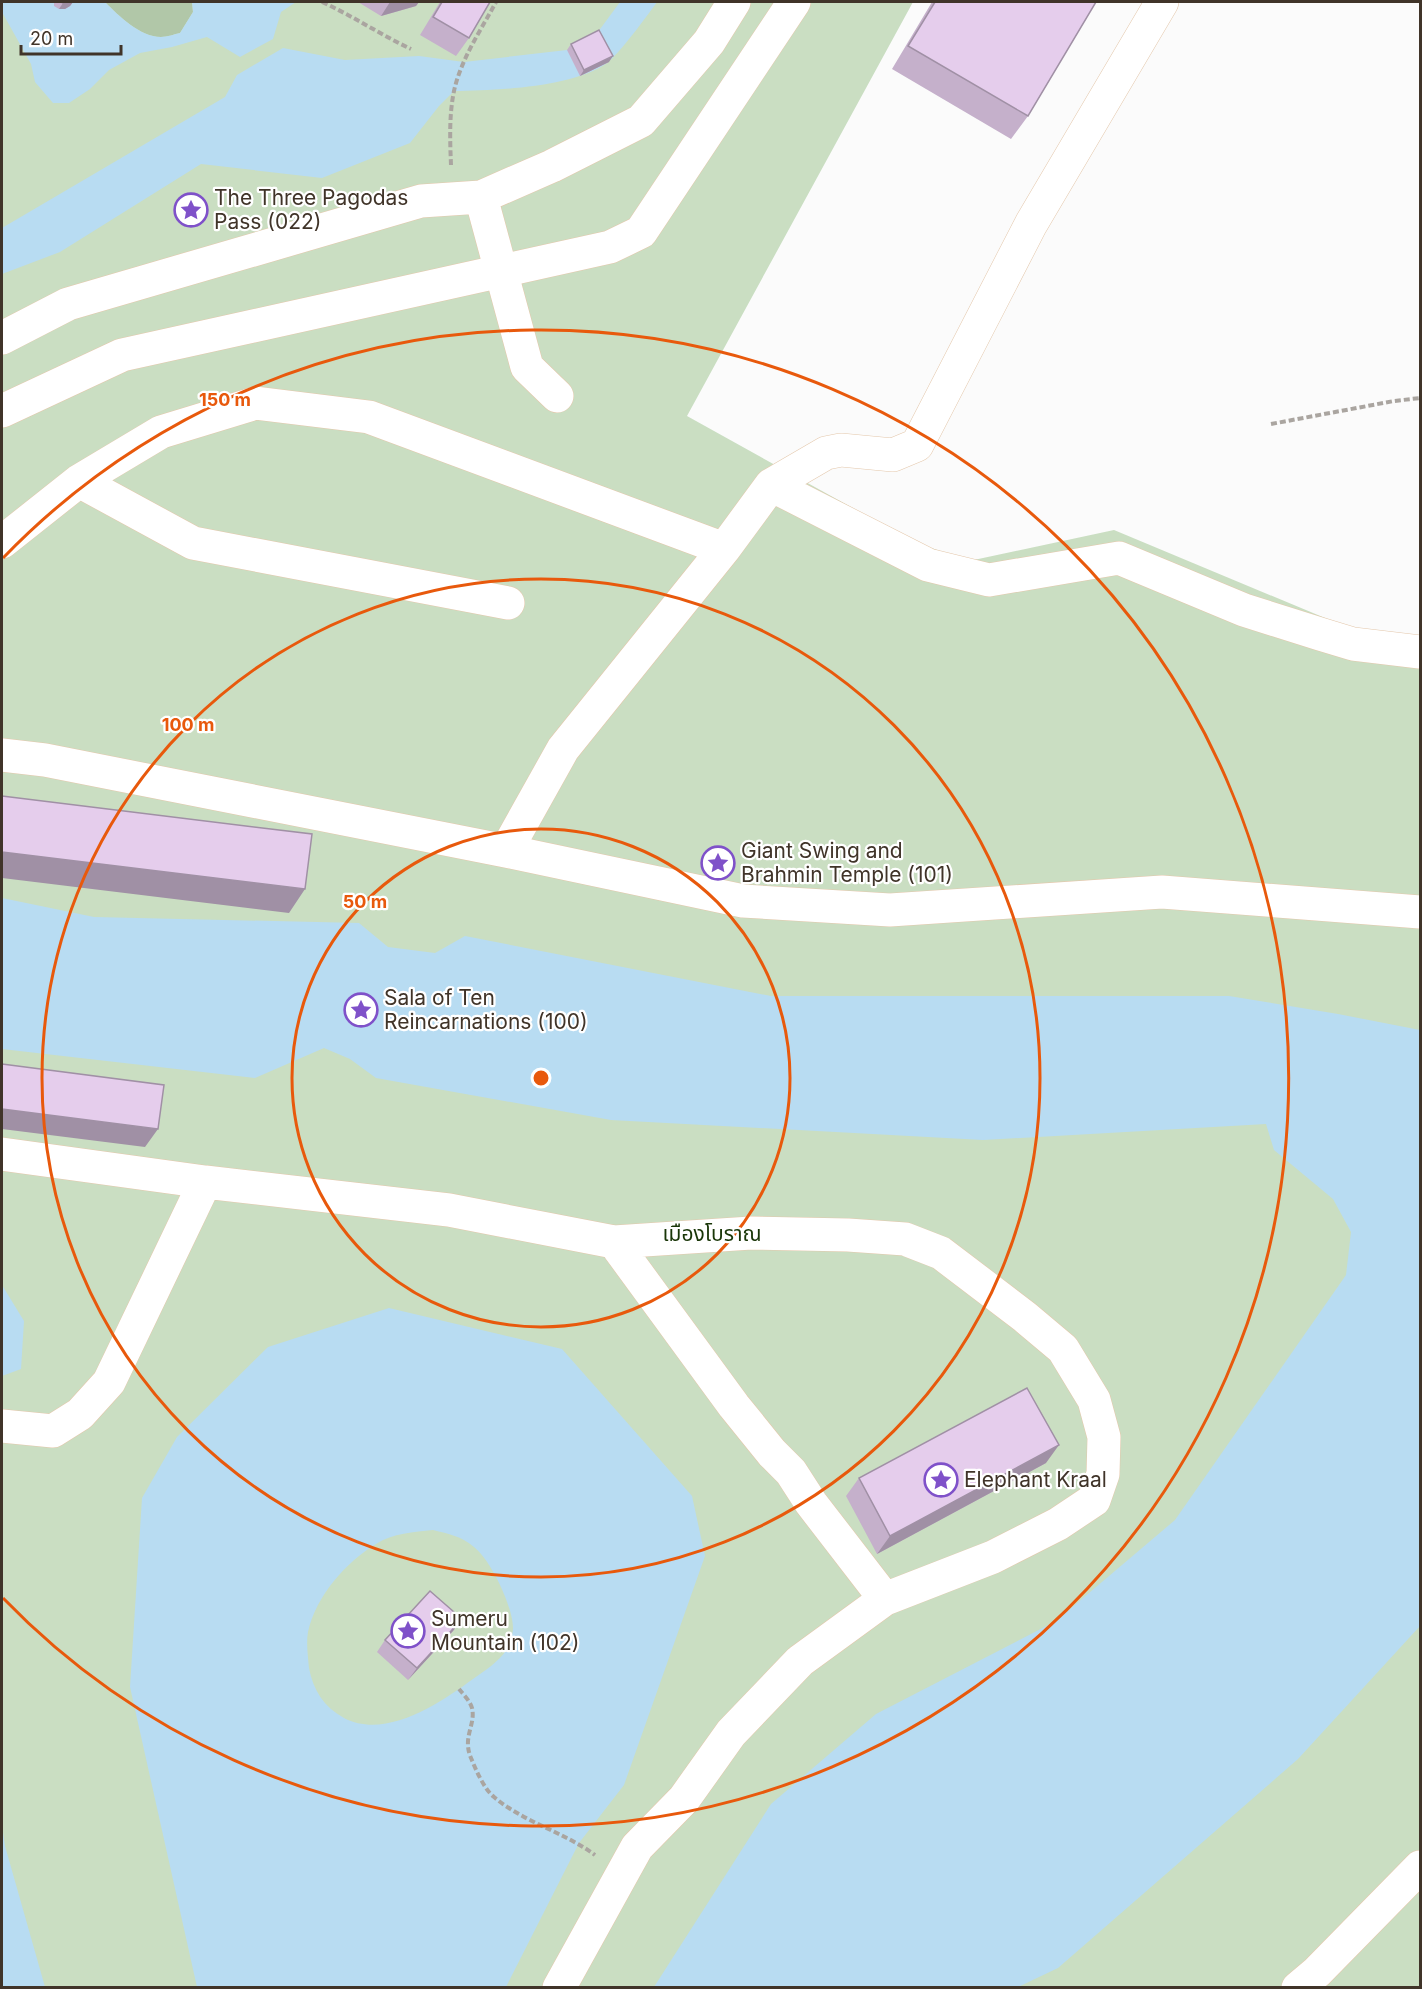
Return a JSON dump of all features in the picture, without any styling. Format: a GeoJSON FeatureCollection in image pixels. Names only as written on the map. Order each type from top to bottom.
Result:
{"type":"FeatureCollection","features":[{"type":"Feature","properties":{"kind":"lane"},"geometry":{"type":"LineString","coordinates":[[2,338],[68,304],[421,201],[480,197],[552,166],[641,121],[709,42],[734,2]]}},
{"type":"Feature","properties":{"kind":"lane"},"geometry":{"type":"LineString","coordinates":[[2,411],[122,355],[610,247],[641,232],[794,2]]}},
{"type":"Feature","properties":{"kind":"lane"},"geometry":{"type":"LineString","coordinates":[[506,851],[563,749],[724,549],[771,485],[826,453],[841,450],[893,455],[917,445],[1031,224],[1160,2]]}},
{"type":"Feature","properties":{"kind":"lane"},"geometry":{"type":"LineString","coordinates":[[480,197],[527,367],[557,396]]}},
{"type":"Feature","properties":{"kind":"lane"},"geometry":{"type":"LineString","coordinates":[[2,542],[79,481],[161,432],[256,403],[369,417],[724,549]]}},
{"type":"Feature","properties":{"kind":"lane"},"geometry":{"type":"LineString","coordinates":[[79,481],[193,543],[507,603]]}},
{"type":"Feature","properties":{"kind":"lane"},"geometry":{"type":"LineString","coordinates":[[771,485],[928,565],[989,580],[1119,558],[1244,610],[1320,634],[1353,644],[1420,652]]}},
{"type":"Feature","properties":{"kind":"lane"},"geometry":{"type":"LineString","coordinates":[[2,755],[45,760],[506,851],[743,901],[890,910],[1162,892],[1420,912]]}},
{"type":"Feature","properties":{"kind":"lane"},"geometry":{"type":"LineString","coordinates":[[2,1154],[205,1182],[449,1210],[614,1242],[751,1233],[905,1239],[941,1253],[1063,1349],[1094,1400],[1104,1437],[1103,1474],[1094,1500],[1058,1524],[993,1557],[885,1599],[800,1661],[730,1733],[684,1799],[637,1847],[559,1988]]}},
{"type":"Feature","properties":{"kind":"lane"},"geometry":{"type":"LineString","coordinates":[[2,1426],[53,1431],[80,1414],[109,1382],[205,1182]]}},
{"type":"Feature","properties":{"kind":"lane"},"geometry":{"type":"LineString","coordinates":[[614,1242],[734,1406],[772,1453],[791,1472],[810,1503],[885,1599]]}},
{"type":"Feature","properties":{"kind":"lane"},"geometry":{"type":"LineString","coordinates":[[1298,1988],[1317,1972],[1420,1867]]}},
{"type":"Feature","properties":{"kind":"path"},"geometry":{"type":"LineString","coordinates":[[322,2],[411,49]]}},
{"type":"Feature","properties":{"kind":"path"},"geometry":{"type":"LineString","coordinates":[[480,197],[451,174],[450,138],[454,91],[464,62],[496,2]]}},
{"type":"Feature","properties":{"kind":"path"},"geometry":{"type":"LineString","coordinates":[[1271,423],[1420,398]]}},
{"type":"Feature","properties":{"kind":"path"},"geometry":{"type":"LineString","coordinates":[[459,1689],[472,1707],[466,1741],[470,1756],[492,1796],[579,1843]]}},
{"type":"Feature","properties":{"kind":"green space","name":"เมืองโบราณ"},"geometry":{"type":"Polygon","coordinates":[[[2,2],[913,2],[687,416],[914,542],[969,561],[1114,530],[1349,628],[1420,638],[1420,1987],[2,1987],[2,2]]]}},
{"type":"Feature","properties":{"kind":"green space"},"geometry":{"type":"Polygon","coordinates":[[[105,2],[192,2],[193,12],[180,33],[161,37],[138,30],[105,2]]]}},
{"type":"Feature","properties":{"kind":"water"},"geometry":{"type":"Polygon","coordinates":[[[2,2],[105,2],[138,30],[161,37],[180,33],[193,12],[192,2],[296,2],[281,12],[273,39],[240,57],[207,37],[140,53],[109,70],[90,89],[69,103],[53,103],[35,82],[31,64],[2,12],[2,2]]]}},
{"type":"Feature","properties":{"kind":"water"},"geometry":{"type":"Polygon","coordinates":[[[620,2],[657,2],[612,58],[592,71],[574,78],[534,86],[454,91],[410,143],[322,178],[201,164],[60,252],[2,274],[2,228],[225,97],[237,75],[283,48],[345,60],[419,56],[464,62],[567,50],[595,36],[620,2]]]}},
{"type":"Feature","properties":{"kind":"water"},"geometry":{"type":"Polygon","coordinates":[[[2,898],[94,917],[359,923],[388,947],[435,953],[465,936],[771,996],[1229,996],[1420,1030],[1420,1626],[1298,1759],[1058,1968],[1016,1988],[654,1987],[771,1804],[876,1714],[1056,1621],[1175,1520],[1346,1275],[1351,1232],[1333,1199],[1274,1150],[1266,1124],[983,1140],[611,1120],[376,1078],[350,1059],[324,1048],[255,1078],[2,1049],[2,898]]]}},
{"type":"Feature","properties":{"kind":"water"},"geometry":{"type":"Polygon","coordinates":[[[2,1285],[24,1321],[21,1369],[2,1376],[2,1285]]]}},
{"type":"Feature","properties":{"kind":"water"},"geometry":{"type":"Polygon","coordinates":[[[389,1308],[562,1349],[692,1496],[705,1556],[624,1785],[579,1843],[506,1987],[197,1987],[130,1687],[142,1498],[177,1437],[268,1347],[389,1308]],[[433,1530],[389,1537],[365,1551],[343,1570],[318,1606],[307,1636],[309,1668],[320,1697],[344,1718],[360,1724],[377,1725],[412,1716],[429,1708],[482,1673],[500,1658],[508,1647],[513,1630],[512,1619],[505,1597],[487,1562],[481,1553],[464,1540],[433,1530]]]}},
{"type":"Feature","properties":{"kind":"water"},"geometry":{"type":"Polygon","coordinates":[[[2,1826],[5,1846],[45,1987],[2,1987],[2,1826]]]}},
{"type":"Feature","properties":{"kind":"building"},"geometry":{"type":"Polygon","coordinates":[[[442,2],[490,2],[469,38],[433,17],[442,2]]]}},
{"type":"Feature","properties":{"kind":"building"},"geometry":{"type":"Polygon","coordinates":[[[935,2],[1096,2],[1028,116],[908,46],[935,2]]]}},
{"type":"Feature","properties":{"kind":"building"},"geometry":{"type":"Polygon","coordinates":[[[599,30],[613,56],[584,70],[571,44],[599,30]]]}},
{"type":"Feature","properties":{"kind":"building"},"geometry":{"type":"Polygon","coordinates":[[[2,796],[312,834],[305,889],[2,852],[2,796]]]}},
{"type":"Feature","properties":{"kind":"building"},"geometry":{"type":"Polygon","coordinates":[[[2,1064],[164,1085],[158,1129],[2,1109],[2,1064]]]}},
{"type":"Feature","properties":{"kind":"building"},"geometry":{"type":"Polygon","coordinates":[[[1027,1388],[1059,1445],[890,1536],[859,1478],[1027,1388]]]}},
{"type":"Feature","properties":{"kind":"building"},"geometry":{"type":"Polygon","coordinates":[[[430,1591],[462,1619],[417,1668],[385,1640],[430,1591]]]}},
{"type":"Feature","properties":{"kind":"place","name":"The Three Pagodas Pass (022)"},"geometry":{"type":"Point","coordinates":[191,210]}},
{"type":"Feature","properties":{"kind":"place","name":"Giant Swing and Brahmin Temple (101)"},"geometry":{"type":"Point","coordinates":[718,863]}},
{"type":"Feature","properties":{"kind":"place","name":"Sala of Ten Reincarnations (100)"},"geometry":{"type":"Point","coordinates":[361,1010]}},
{"type":"Feature","properties":{"kind":"place","name":"Elephant Kraal"},"geometry":{"type":"Point","coordinates":[941,1480]}},
{"type":"Feature","properties":{"kind":"place","name":"Sumeru Mountain (102)"},"geometry":{"type":"Point","coordinates":[408,1631]}}]}
